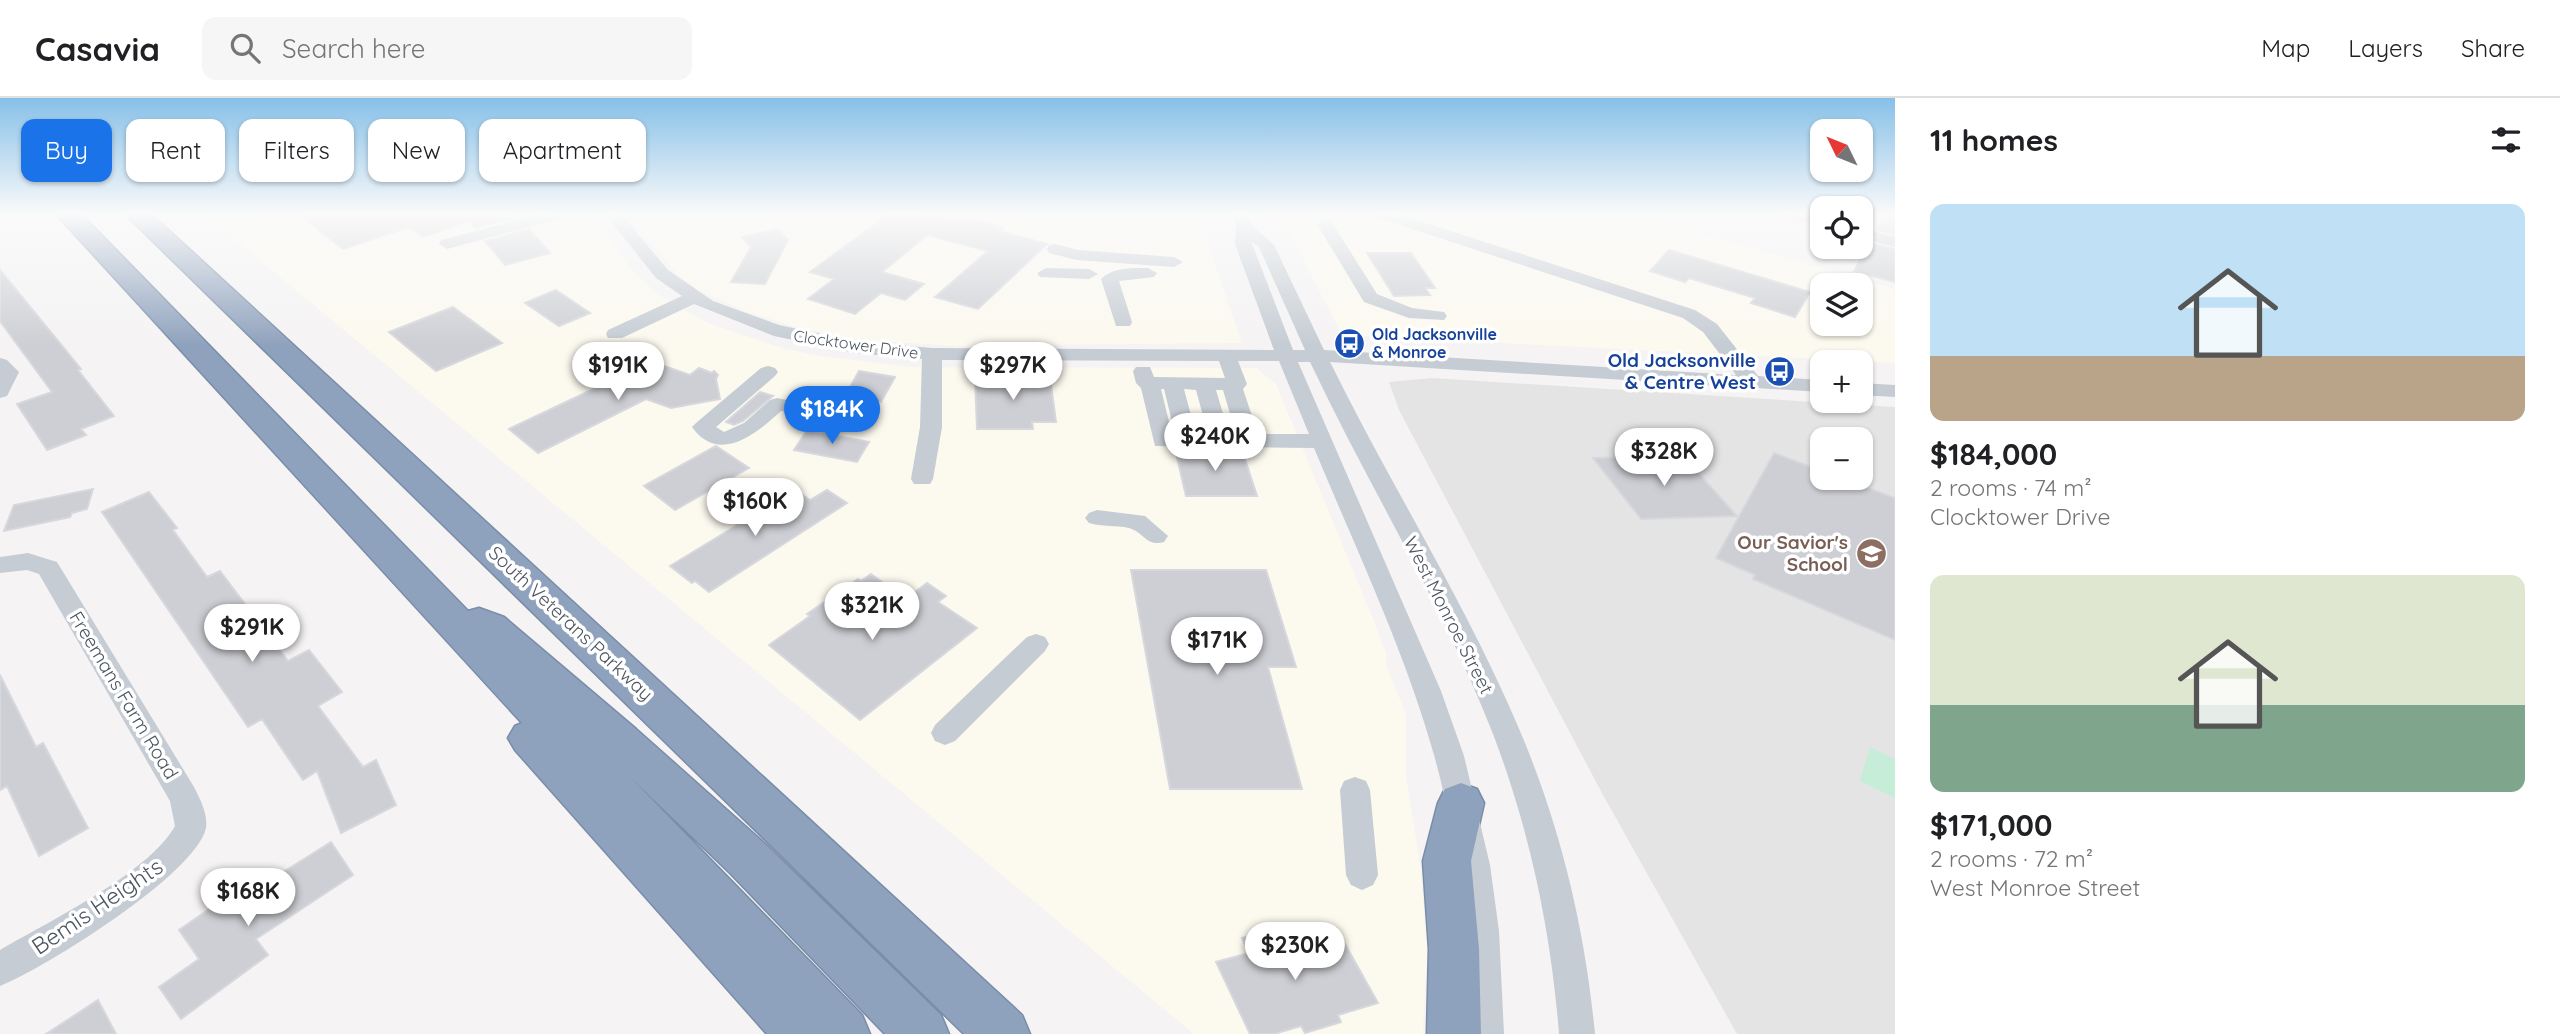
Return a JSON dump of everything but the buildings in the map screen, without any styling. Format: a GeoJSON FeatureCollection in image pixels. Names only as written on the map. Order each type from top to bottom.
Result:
{"type":"FeatureCollection","features":[{"type":"Feature","properties":{"kind":"highway"},"geometry":{"type":"LineString","coordinates":[[109,258],[843,1034]]}},
{"type":"Feature","properties":{"kind":"highway","name":"South Veterans Parkway"},"geometry":{"type":"LineString","coordinates":[[183,258],[1003,1034]]}},
{"type":"Feature","properties":{"kind":"highway"},"geometry":{"type":"LineString","coordinates":[[426,593],[490,627],[621,741],[747,858],[922,1034]]}},
{"type":"Feature","properties":{"kind":"highway"},"geometry":{"type":"LineString","coordinates":[[476,645],[502,708],[803,1034]]}},
{"type":"Feature","properties":{"kind":"highway"},"geometry":{"type":"LineString","coordinates":[[1454,1034],[1454,949],[1447,861],[1461,803]]}},
{"type":"Feature","properties":{"kind":"street","name":"Clocktower Drive"},"geometry":{"type":"LineString","coordinates":[[646,258],[674,284],[694,297],[746,321],[791,335],[855,347],[932,354],[1319,355],[1810,385]]}},
{"type":"Feature","properties":{"kind":"street"},"geometry":{"type":"LineString","coordinates":[[1081,258],[1091,264],[1121,266],[1140,261],[1176,267],[1122,274],[1110,279],[1124,322]]}},
{"type":"Feature","properties":{"kind":"street","name":"West Monroe Street"},"geometry":{"type":"LineString","coordinates":[[1248,258],[1427,691],[1461,803],[1474,865],[1482,931],[1486,1034]]}},
{"type":"Feature","properties":{"kind":"street","name":"West Monroe Street"},"geometry":{"type":"LineString","coordinates":[[1272,258],[1366,452],[1489,692],[1521,772],[1552,872],[1565,937],[1577,1034]]}},
{"type":"Feature","properties":{"kind":"street"},"geometry":{"type":"LineString","coordinates":[[1345,258],[1370,298],[1409,313],[1438,316]]}},
{"type":"Feature","properties":{"kind":"street"},"geometry":{"type":"LineString","coordinates":[[1516,258],[1689,314],[1710,328],[1752,382]]}},
{"type":"Feature","properties":{"kind":"street"},"geometry":{"type":"LineString","coordinates":[[1046,273],[1089,274]]}},
{"type":"Feature","properties":{"kind":"street"},"geometry":{"type":"LineString","coordinates":[[615,334],[694,297]]}},
{"type":"Feature","properties":{"kind":"street","name":"Clocktower Drive"},"geometry":{"type":"LineString","coordinates":[[922,479],[931,427],[932,354]]}},
{"type":"Feature","properties":{"kind":"street"},"geometry":{"type":"LineString","coordinates":[[1138,354],[1146,383],[1237,384],[1226,354]]}},
{"type":"Feature","properties":{"kind":"street"},"geometry":{"type":"LineString","coordinates":[[0,363],[9,372],[0,392]]}},
{"type":"Feature","properties":{"kind":"street"},"geometry":{"type":"LineString","coordinates":[[768,372],[703,427],[709,434],[727,440],[741,435],[777,404],[805,409]]}},
{"type":"Feature","properties":{"kind":"street"},"geometry":{"type":"LineString","coordinates":[[1150,383],[1163,440],[1323,441]]}},
{"type":"Feature","properties":{"kind":"street"},"geometry":{"type":"LineString","coordinates":[[1172,383],[1187,441]]}},
{"type":"Feature","properties":{"kind":"street"},"geometry":{"type":"LineString","coordinates":[[1204,383],[1220,441]]}},
{"type":"Feature","properties":{"kind":"street"},"geometry":{"type":"LineString","coordinates":[[1231,384],[1249,441]]}},
{"type":"Feature","properties":{"kind":"street"},"geometry":{"type":"LineString","coordinates":[[1873,390],[1895,391]]}},
{"type":"Feature","properties":{"kind":"street"},"geometry":{"type":"LineString","coordinates":[[1097,518],[1137,521],[1156,536]]}},
{"type":"Feature","properties":{"kind":"street","name":"Freemans Farm Road"},"geometry":{"type":"LineString","coordinates":[[0,565],[28,561],[48,568],[55,578],[183,796],[192,816],[187,835]]}},
{"type":"Feature","properties":{"kind":"street"},"geometry":{"type":"LineString","coordinates":[[945,733],[1036,643]]}},
{"type":"Feature","properties":{"kind":"street"},"geometry":{"type":"LineString","coordinates":[[1355,790],[1362,875]]}},
{"type":"Feature","properties":{"kind":"street","name":"Bemis Heights"},"geometry":{"type":"LineString","coordinates":[[0,969],[132,886],[165,862],[187,835]]}},
{"type":"Feature","properties":{"kind":"shaded area"},"geometry":{"type":"Polygon","coordinates":[[[257,258],[623,258],[635,274],[659,295],[708,323],[785,349],[822,356],[911,367],[1257,368],[1276,384],[1374,621],[1386,653],[1386,665],[1406,714],[1406,776],[1421,870],[1427,952],[1423,1034],[1194,1034],[257,258]]]}},
{"type":"Feature","properties":{"kind":"shaded area"},"geometry":{"type":"Polygon","coordinates":[[[664,258],[1213,258],[1242,343],[955,346],[861,340],[802,329],[747,312],[698,290],[678,275],[664,258]]]}},
{"type":"Feature","properties":{"kind":"shaded area"},"geometry":{"type":"Polygon","coordinates":[[[1302,258],[1786,258],[1839,273],[1810,273],[1810,336],[1873,336],[1873,283],[1895,289],[1895,363],[1873,362],[1873,350],[1810,350],[1810,359],[1342,335],[1302,258]]]}},
{"type":"Feature","properties":{"kind":"shaded area"},"geometry":{"type":"Polygon","coordinates":[[[1432,378],[1810,402],[1810,413],[1873,413],[1873,406],[1895,407],[1895,1034],[1737,1034],[1603,795],[1399,410],[1389,382],[1432,378]]]}},
{"type":"Feature","properties":{"kind":"green space"},"geometry":{"type":"Polygon","coordinates":[[[1870,747],[1895,759],[1895,798],[1860,781],[1870,747]]]}},
{"type":"Feature","properties":{"kind":"place","name":"Old Jacksonville & Monroe"},"geometry":{"type":"Point","coordinates":[1349,343]}},
{"type":"Feature","properties":{"kind":"place","name":"Old Jacksonville & Centre West"},"geometry":{"type":"Point","coordinates":[1779,371]}},
{"type":"Feature","properties":{"kind":"place","name":"Our Savior's School"},"geometry":{"type":"Point","coordinates":[1871,553]}}]}
